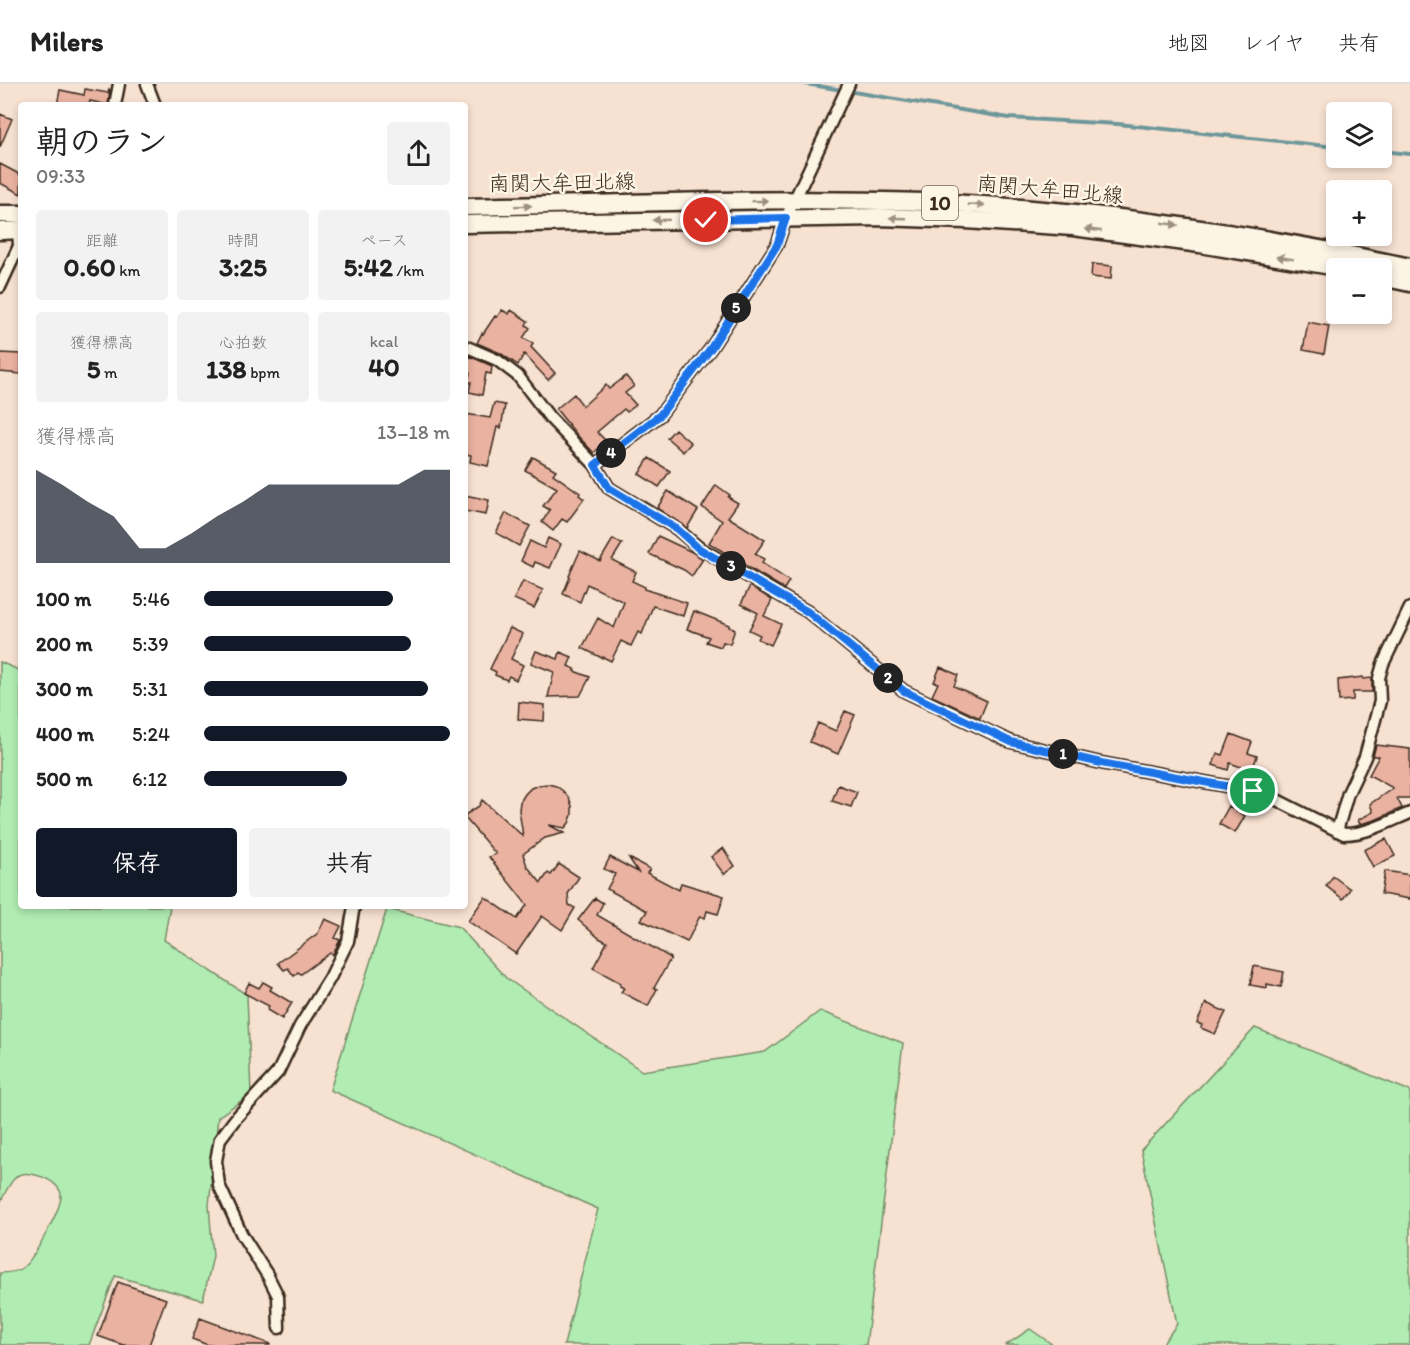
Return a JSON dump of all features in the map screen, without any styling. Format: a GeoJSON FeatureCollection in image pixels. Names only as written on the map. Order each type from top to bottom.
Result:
{"type":"FeatureCollection","features":[{"type":"Feature","properties":{"kind":"main road","name":"南関大牟田北線"},"geometry":{"type":"LineString","coordinates":[[468,207],[795,200],[924,202],[1018,207],[1231,232],[1333,250],[1410,267]]}},
{"type":"Feature","properties":{"kind":"main road"},"geometry":{"type":"LineString","coordinates":[[0,214],[18,225]]}},
{"type":"Feature","properties":{"kind":"main road","name":"南関大牟田北線"},"geometry":{"type":"LineString","coordinates":[[468,224],[879,217],[966,220],[1073,227],[1200,244],[1326,265]]}},
{"type":"Feature","properties":{"kind":"main road"},"geometry":{"type":"LineString","coordinates":[[0,231],[18,226]]}},
{"type":"Feature","properties":{"kind":"main road"},"geometry":{"type":"LineString","coordinates":[[1392,279],[1410,283]]}},
{"type":"Feature","properties":{"kind":"street"},"geometry":{"type":"LineString","coordinates":[[116,102],[119,84]]}},
{"type":"Feature","properties":{"kind":"street"},"geometry":{"type":"LineString","coordinates":[[147,84],[154,102]]}},
{"type":"Feature","properties":{"kind":"street"},"geometry":{"type":"LineString","coordinates":[[595,465],[660,415],[717,339],[777,245],[786,218],[849,84]]}},
{"type":"Feature","properties":{"kind":"street"},"geometry":{"type":"LineString","coordinates":[[0,287],[18,246]]}},
{"type":"Feature","properties":{"kind":"street"},"geometry":{"type":"LineString","coordinates":[[468,347],[497,360],[518,376],[550,418],[595,465],[609,488],[677,529],[698,548],[808,612],[904,691],[1011,742],[1101,763],[1253,791],[1277,800],[1344,834],[1366,831],[1410,813]]}},
{"type":"Feature","properties":{"kind":"street"},"geometry":{"type":"LineString","coordinates":[[1337,831],[1348,793],[1365,757],[1380,702],[1379,678],[1383,664],[1410,608]]}},
{"type":"Feature","properties":{"kind":"street"},"geometry":{"type":"LineString","coordinates":[[279,1328],[278,1296],[242,1235],[219,1185],[216,1161],[220,1139],[278,1072],[300,1026],[330,978],[348,941],[353,909]]}},
{"type":"Feature","properties":{"kind":"green space"},"geometry":{"type":"Polygon","coordinates":[[[0,662],[18,670],[18,909],[169,909],[164,940],[247,995],[251,1094],[218,1117],[209,1205],[213,1256],[203,1300],[115,1276],[89,1345],[0,1345],[0,1273],[17,1270],[27,1263],[52,1223],[61,1196],[56,1185],[44,1177],[22,1174],[12,1181],[0,1203],[0,662]]]}},
{"type":"Feature","properties":{"kind":"green space"},"geometry":{"type":"Polygon","coordinates":[[[387,909],[459,927],[506,978],[642,1071],[765,1052],[820,1011],[903,1043],[866,1345],[564,1345],[598,1209],[330,1090],[387,909]]]}},
{"type":"Feature","properties":{"kind":"green space"},"geometry":{"type":"Polygon","coordinates":[[[1255,1028],[1410,1091],[1410,1345],[1162,1345],[1177,1324],[1141,1150],[1255,1028]]]}},
{"type":"Feature","properties":{"kind":"green space"},"geometry":{"type":"Polygon","coordinates":[[[1030,1329],[1053,1345],[1006,1345],[1030,1329]]]}},
{"type":"Feature","properties":{"kind":"building"},"geometry":{"type":"Polygon","coordinates":[[[85,89],[108,93],[110,90],[108,102],[58,102],[60,90],[84,95],[85,89]]]}},
{"type":"Feature","properties":{"kind":"building"},"geometry":{"type":"Polygon","coordinates":[[[0,114],[12,119],[0,147],[0,114]]]}},
{"type":"Feature","properties":{"kind":"building"},"geometry":{"type":"Polygon","coordinates":[[[0,164],[18,173],[18,192],[0,183],[0,164]]]}},
{"type":"Feature","properties":{"kind":"building"},"geometry":{"type":"Polygon","coordinates":[[[1092,264],[1112,266],[1111,279],[1091,277],[1092,264]]]}},
{"type":"Feature","properties":{"kind":"building"},"geometry":{"type":"Polygon","coordinates":[[[502,310],[509,314],[511,310],[528,321],[526,325],[530,328],[523,338],[533,343],[531,347],[555,373],[548,380],[524,354],[518,365],[500,353],[477,343],[482,333],[502,310]]]}},
{"type":"Feature","properties":{"kind":"building"},"geometry":{"type":"Polygon","coordinates":[[[1308,322],[1329,326],[1324,354],[1303,350],[1308,322]]]}},
{"type":"Feature","properties":{"kind":"building"},"geometry":{"type":"Polygon","coordinates":[[[0,353],[18,354],[18,374],[0,372],[0,353]]]}},
{"type":"Feature","properties":{"kind":"building"},"geometry":{"type":"Polygon","coordinates":[[[469,356],[492,366],[491,374],[486,373],[482,395],[469,392],[471,382],[468,382],[470,373],[468,372],[469,356]]]}},
{"type":"Feature","properties":{"kind":"building"},"geometry":{"type":"Polygon","coordinates":[[[626,376],[634,386],[625,393],[636,405],[627,412],[624,409],[597,432],[606,441],[594,453],[556,409],[574,394],[583,406],[606,385],[609,389],[626,376]]]}},
{"type":"Feature","properties":{"kind":"building"},"geometry":{"type":"Polygon","coordinates":[[[494,403],[505,405],[501,428],[497,427],[488,466],[470,462],[468,414],[490,418],[494,403]]]}},
{"type":"Feature","properties":{"kind":"building"},"geometry":{"type":"Polygon","coordinates":[[[675,429],[691,443],[683,452],[667,438],[675,429]]]}},
{"type":"Feature","properties":{"kind":"building"},"geometry":{"type":"Polygon","coordinates":[[[533,457],[556,470],[553,474],[580,493],[579,495],[584,499],[567,522],[562,519],[553,531],[542,522],[550,510],[543,506],[557,488],[525,470],[533,457]]]}},
{"type":"Feature","properties":{"kind":"building"},"geometry":{"type":"Polygon","coordinates":[[[649,458],[670,471],[659,487],[639,474],[649,458]]]}},
{"type":"Feature","properties":{"kind":"building"},"geometry":{"type":"Polygon","coordinates":[[[716,485],[738,503],[728,517],[765,540],[755,554],[764,559],[762,563],[789,581],[784,589],[709,543],[722,521],[702,507],[716,485]]]}},
{"type":"Feature","properties":{"kind":"building"},"geometry":{"type":"Polygon","coordinates":[[[668,491],[698,510],[687,528],[657,508],[668,491]]]}},
{"type":"Feature","properties":{"kind":"building"},"geometry":{"type":"Polygon","coordinates":[[[468,496],[489,500],[486,515],[468,512],[468,496]]]}},
{"type":"Feature","properties":{"kind":"building"},"geometry":{"type":"Polygon","coordinates":[[[506,513],[530,526],[519,546],[496,533],[506,513]]]}},
{"type":"Feature","properties":{"kind":"building"},"geometry":{"type":"Polygon","coordinates":[[[658,536],[703,559],[692,576],[649,554],[658,536]]]}},
{"type":"Feature","properties":{"kind":"building"},"geometry":{"type":"Polygon","coordinates":[[[548,538],[561,544],[550,568],[535,562],[533,567],[521,561],[530,541],[544,548],[548,538]]]}},
{"type":"Feature","properties":{"kind":"building"},"geometry":{"type":"Polygon","coordinates":[[[613,539],[622,544],[612,560],[636,572],[632,581],[645,587],[644,589],[687,603],[683,616],[653,606],[642,634],[638,632],[631,646],[621,641],[611,661],[582,648],[598,618],[614,628],[624,602],[587,584],[580,602],[563,594],[580,551],[600,561],[613,539]]]}},
{"type":"Feature","properties":{"kind":"building"},"geometry":{"type":"Polygon","coordinates":[[[523,581],[543,590],[534,608],[514,599],[523,581]]]}},
{"type":"Feature","properties":{"kind":"building"},"geometry":{"type":"Polygon","coordinates":[[[750,586],[772,600],[764,616],[781,624],[771,645],[758,639],[760,635],[749,630],[758,613],[741,604],[750,586]]]}},
{"type":"Feature","properties":{"kind":"building"},"geometry":{"type":"Polygon","coordinates":[[[694,611],[735,629],[730,644],[723,642],[721,647],[706,642],[709,637],[687,629],[694,611]]]}},
{"type":"Feature","properties":{"kind":"building"},"geometry":{"type":"Polygon","coordinates":[[[510,628],[523,634],[511,659],[523,665],[516,680],[509,676],[507,680],[495,675],[496,672],[490,669],[510,628]]]}},
{"type":"Feature","properties":{"kind":"building"},"geometry":{"type":"Polygon","coordinates":[[[536,651],[558,659],[560,652],[572,657],[568,666],[590,677],[580,696],[548,697],[554,672],[531,663],[536,651]]]}},
{"type":"Feature","properties":{"kind":"building"},"geometry":{"type":"Polygon","coordinates":[[[940,667],[958,675],[954,686],[987,701],[980,718],[932,696],[938,683],[934,682],[940,667]]]}},
{"type":"Feature","properties":{"kind":"building"},"geometry":{"type":"Polygon","coordinates":[[[1363,677],[1363,679],[1372,678],[1372,692],[1353,692],[1353,700],[1339,701],[1338,680],[1363,677]]]}},
{"type":"Feature","properties":{"kind":"building"},"geometry":{"type":"Polygon","coordinates":[[[519,702],[545,705],[544,721],[518,719],[519,702]]]}},
{"type":"Feature","properties":{"kind":"building"},"geometry":{"type":"Polygon","coordinates":[[[845,711],[855,715],[838,754],[810,742],[818,723],[836,731],[845,711]]]}},
{"type":"Feature","properties":{"kind":"building"},"geometry":{"type":"Polygon","coordinates":[[[1231,734],[1252,742],[1248,753],[1257,756],[1252,771],[1230,763],[1228,770],[1213,765],[1217,753],[1223,755],[1231,734]]]}},
{"type":"Feature","properties":{"kind":"building"},"geometry":{"type":"Polygon","coordinates":[[[1376,745],[1410,749],[1410,798],[1397,798],[1402,808],[1360,824],[1358,820],[1373,812],[1370,804],[1393,788],[1369,775],[1379,756],[1373,756],[1376,745]]]}},
{"type":"Feature","properties":{"kind":"building"},"geometry":{"type":"Polygon","coordinates":[[[539,785],[556,786],[563,791],[572,806],[572,815],[565,828],[549,825],[564,833],[545,838],[523,854],[527,866],[541,883],[559,864],[579,877],[568,894],[569,905],[575,908],[562,930],[542,916],[516,954],[468,921],[485,897],[517,919],[527,905],[489,857],[496,854],[468,821],[468,813],[479,806],[482,800],[523,836],[520,802],[531,788],[539,785]]]}},
{"type":"Feature","properties":{"kind":"building"},"geometry":{"type":"Polygon","coordinates":[[[838,785],[857,792],[851,807],[832,801],[838,785]]]}},
{"type":"Feature","properties":{"kind":"building"},"geometry":{"type":"Polygon","coordinates":[[[1229,806],[1245,816],[1235,833],[1219,824],[1229,806]]]}},
{"type":"Feature","properties":{"kind":"building"},"geometry":{"type":"Polygon","coordinates":[[[1386,839],[1395,856],[1373,867],[1364,850],[1386,839]]]}},
{"type":"Feature","properties":{"kind":"building"},"geometry":{"type":"Polygon","coordinates":[[[723,848],[735,866],[724,874],[711,857],[723,848]]]}},
{"type":"Feature","properties":{"kind":"building"},"geometry":{"type":"Polygon","coordinates":[[[610,857],[638,872],[629,858],[650,869],[647,873],[679,890],[681,883],[724,896],[718,914],[707,911],[705,918],[700,916],[687,942],[641,920],[647,911],[607,889],[615,874],[604,869],[610,857]]]}},
{"type":"Feature","properties":{"kind":"building"},"geometry":{"type":"Polygon","coordinates":[[[1385,871],[1410,875],[1410,899],[1381,894],[1385,871]]]}},
{"type":"Feature","properties":{"kind":"building"},"geometry":{"type":"Polygon","coordinates":[[[1333,876],[1350,889],[1343,899],[1326,886],[1333,876]]]}},
{"type":"Feature","properties":{"kind":"building"},"geometry":{"type":"Polygon","coordinates":[[[595,898],[603,903],[597,915],[671,958],[654,988],[657,989],[648,1006],[621,992],[624,988],[620,986],[621,983],[593,968],[607,942],[578,920],[595,898]]]}},
{"type":"Feature","properties":{"kind":"building"},"geometry":{"type":"Polygon","coordinates":[[[325,919],[341,926],[335,938],[340,940],[333,954],[330,953],[301,974],[298,972],[294,976],[288,968],[284,970],[278,963],[318,933],[325,919]]]}},
{"type":"Feature","properties":{"kind":"building"},"geometry":{"type":"Polygon","coordinates":[[[1254,966],[1284,972],[1281,987],[1267,984],[1267,988],[1250,985],[1254,966]]]}},
{"type":"Feature","properties":{"kind":"building"},"geometry":{"type":"Polygon","coordinates":[[[263,982],[272,987],[270,990],[292,1003],[282,1019],[267,1010],[269,1006],[244,993],[249,983],[259,988],[263,982]]]}},
{"type":"Feature","properties":{"kind":"building"},"geometry":{"type":"Polygon","coordinates":[[[1206,1003],[1226,1012],[1215,1034],[1201,1028],[1202,1025],[1197,1023],[1206,1003]]]}},
{"type":"Feature","properties":{"kind":"building"},"geometry":{"type":"Polygon","coordinates":[[[118,1282],[166,1299],[149,1345],[123,1345],[98,1336],[118,1282]]]}},
{"type":"Feature","properties":{"kind":"building"},"geometry":{"type":"Polygon","coordinates":[[[200,1318],[270,1345],[208,1345],[192,1339],[200,1318]]]}},
{"type":"Feature","properties":{"kind":"waterway"},"geometry":{"type":"LineString","coordinates":[[806,84],[1009,118],[1118,124],[1326,146]]}},
{"type":"Feature","properties":{"kind":"waterway"},"geometry":{"type":"LineString","coordinates":[[1392,152],[1410,154]]}},
{"type":"Feature","properties":{"kind":"route"},"geometry":{"type":"LineString","coordinates":[[706,220],[786,218],[777,245],[711,348],[660,415],[595,465],[609,488],[677,529],[698,548],[808,612],[904,691],[1011,742],[1101,763],[1253,791]]}}]}
